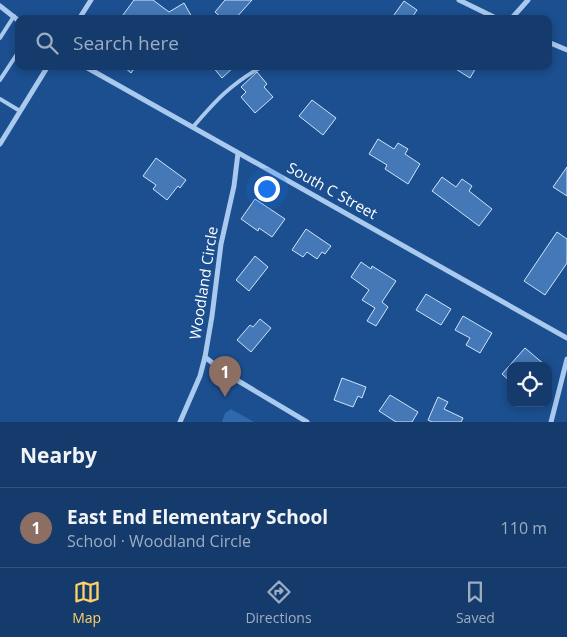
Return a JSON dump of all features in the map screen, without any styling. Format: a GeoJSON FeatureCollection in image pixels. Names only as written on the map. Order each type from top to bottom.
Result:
{"type":"FeatureCollection","features":[{"type":"Feature","properties":{"kind":"street"},"geometry":{"type":"LineString","coordinates":[[82,15],[91,0]]}},
{"type":"Feature","properties":{"kind":"street"},"geometry":{"type":"LineString","coordinates":[[459,0],[490,15]]}},
{"type":"Feature","properties":{"kind":"street"},"geometry":{"type":"LineString","coordinates":[[515,15],[528,0]]}},
{"type":"Feature","properties":{"kind":"street"},"geometry":{"type":"LineString","coordinates":[[0,6],[14,16]]}},
{"type":"Feature","properties":{"kind":"street"},"geometry":{"type":"LineString","coordinates":[[552,44],[567,50]]}},
{"type":"Feature","properties":{"kind":"street"},"geometry":{"type":"LineString","coordinates":[[1,141],[46,70]]}},
{"type":"Feature","properties":{"kind":"street","name":"South C Street"},"geometry":{"type":"LineString","coordinates":[[91,70],[567,338]]}},
{"type":"Feature","properties":{"kind":"street","name":"Woodland Circle"},"geometry":{"type":"LineString","coordinates":[[238,153],[234,186],[220,244],[212,316],[205,357],[225,372],[306,422]]}},
{"type":"Feature","properties":{"kind":"street"},"geometry":{"type":"LineString","coordinates":[[180,422],[200,376],[205,357]]}},
{"type":"Feature","properties":{"kind":"street"},"geometry":{"type":"LineString","coordinates":[[551,422],[567,359]]}},
{"type":"Feature","properties":{"kind":"lane"},"geometry":{"type":"LineString","coordinates":[[0,38],[14,16]]}},
{"type":"Feature","properties":{"kind":"lane"},"geometry":{"type":"LineString","coordinates":[[0,80],[15,57]]}},
{"type":"Feature","properties":{"kind":"lane"},"geometry":{"type":"LineString","coordinates":[[193,127],[218,98],[238,80],[256,70]]}},
{"type":"Feature","properties":{"kind":"lane"},"geometry":{"type":"LineString","coordinates":[[0,98],[20,111]]}},
{"type":"Feature","properties":{"kind":"shaded area"},"geometry":{"type":"Polygon","coordinates":[[[231,409],[254,422],[222,422],[225,413],[231,409]]]}},
{"type":"Feature","properties":{"kind":"building"},"geometry":{"type":"Polygon","coordinates":[[[134,0],[153,0],[169,12],[184,3],[191,15],[123,15],[134,0]]]}},
{"type":"Feature","properties":{"kind":"building"},"geometry":{"type":"Polygon","coordinates":[[[225,0],[252,0],[239,15],[218,15],[215,12],[225,0]]]}},
{"type":"Feature","properties":{"kind":"building"},"geometry":{"type":"Polygon","coordinates":[[[404,1],[417,10],[414,15],[394,15],[404,1]]]}},
{"type":"Feature","properties":{"kind":"building"},"geometry":{"type":"Polygon","coordinates":[[[215,70],[231,70],[222,78],[215,70]]]}},
{"type":"Feature","properties":{"kind":"building"},"geometry":{"type":"Polygon","coordinates":[[[457,70],[475,70],[470,78],[457,70]]]}},
{"type":"Feature","properties":{"kind":"building"},"geometry":{"type":"Polygon","coordinates":[[[257,72],[267,84],[264,87],[273,97],[255,113],[241,97],[246,92],[241,87],[257,72]]]}},
{"type":"Feature","properties":{"kind":"building"},"geometry":{"type":"Polygon","coordinates":[[[312,100],[336,118],[323,135],[299,116],[312,100]]]}},
{"type":"Feature","properties":{"kind":"building"},"geometry":{"type":"Polygon","coordinates":[[[378,139],[394,149],[398,143],[408,149],[405,154],[420,164],[408,184],[385,169],[387,165],[369,154],[378,139]]]}},
{"type":"Feature","properties":{"kind":"building"},"geometry":{"type":"Polygon","coordinates":[[[156,158],[186,180],[180,188],[178,186],[167,200],[153,189],[156,185],[143,176],[156,158]]]}},
{"type":"Feature","properties":{"kind":"building"},"geometry":{"type":"Polygon","coordinates":[[[567,167],[567,196],[553,187],[567,167]]]}},
{"type":"Feature","properties":{"kind":"building"},"geometry":{"type":"Polygon","coordinates":[[[442,177],[456,187],[462,179],[472,186],[469,191],[492,209],[479,226],[432,191],[442,177]]]}},
{"type":"Feature","properties":{"kind":"building"},"geometry":{"type":"Polygon","coordinates":[[[255,199],[285,219],[272,237],[259,228],[258,231],[241,219],[255,199]]]}},
{"type":"Feature","properties":{"kind":"building"},"geometry":{"type":"Polygon","coordinates":[[[306,229],[331,246],[325,254],[322,252],[317,259],[307,252],[303,257],[292,250],[306,229]]]}},
{"type":"Feature","properties":{"kind":"building"},"geometry":{"type":"Polygon","coordinates":[[[557,232],[567,239],[567,263],[545,295],[524,281],[557,232]]]}},
{"type":"Feature","properties":{"kind":"building"},"geometry":{"type":"Polygon","coordinates":[[[255,256],[268,267],[249,291],[236,280],[255,256]]]}},
{"type":"Feature","properties":{"kind":"building"},"geometry":{"type":"Polygon","coordinates":[[[361,262],[371,269],[372,266],[396,281],[382,302],[388,307],[376,326],[367,321],[375,308],[362,300],[369,290],[351,277],[361,262]]]}},
{"type":"Feature","properties":{"kind":"building"},"geometry":{"type":"Polygon","coordinates":[[[426,294],[451,309],[441,325],[416,310],[426,294]]]}},
{"type":"Feature","properties":{"kind":"building"},"geometry":{"type":"Polygon","coordinates":[[[463,316],[492,333],[480,353],[466,345],[470,338],[455,330],[463,316]]]}},
{"type":"Feature","properties":{"kind":"building"},"geometry":{"type":"Polygon","coordinates":[[[260,319],[271,328],[251,352],[237,340],[250,325],[253,327],[260,319]]]}},
{"type":"Feature","properties":{"kind":"building"},"geometry":{"type":"Polygon","coordinates":[[[525,348],[541,362],[513,362],[525,348]]]}},
{"type":"Feature","properties":{"kind":"building"},"geometry":{"type":"Polygon","coordinates":[[[507,368],[507,378],[502,374],[507,368]]]}},
{"type":"Feature","properties":{"kind":"building"},"geometry":{"type":"Polygon","coordinates":[[[342,378],[366,387],[362,398],[358,396],[353,407],[334,400],[342,378]]]}},
{"type":"Feature","properties":{"kind":"building"},"geometry":{"type":"Polygon","coordinates":[[[390,395],[418,412],[412,422],[396,422],[379,411],[390,395]]]}},
{"type":"Feature","properties":{"kind":"building"},"geometry":{"type":"Polygon","coordinates":[[[438,397],[448,402],[444,409],[463,418],[461,422],[432,422],[428,420],[438,397]]]}},
{"type":"Feature","properties":{"kind":"place","name":"East End Elementary School"},"geometry":{"type":"Point","coordinates":[225,397]}}]}
